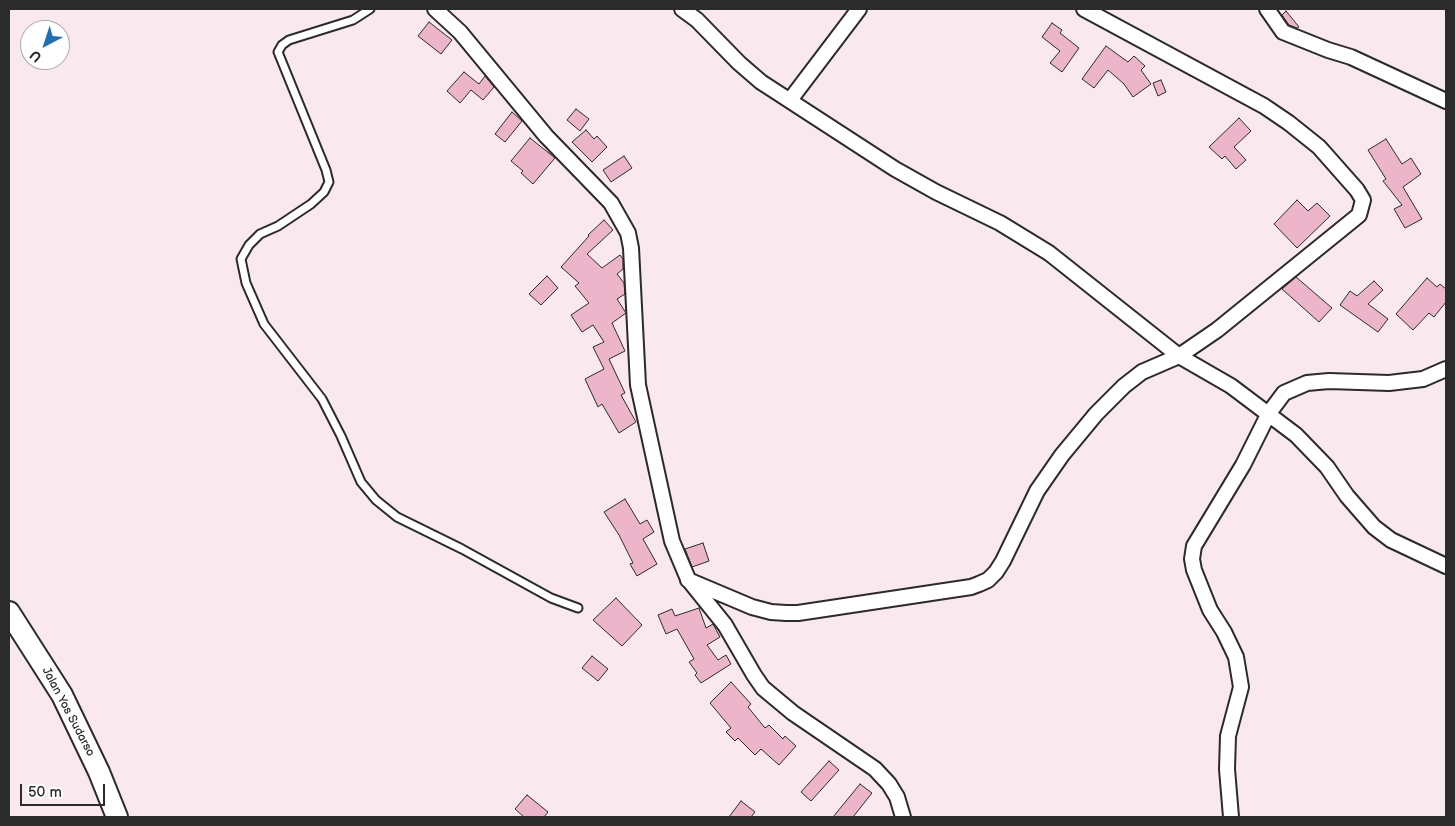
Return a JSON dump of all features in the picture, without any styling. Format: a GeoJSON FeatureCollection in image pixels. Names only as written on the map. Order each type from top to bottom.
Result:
{"type":"FeatureCollection","features":[{"type":"Feature","properties":{"kind":"main road","name":"Jalan Yos Sudarso"},"geometry":{"type":"LineString","coordinates":[[9,612],[62,695],[99,772],[117,817]]}},
{"type":"Feature","properties":{"kind":"street"},"geometry":{"type":"LineString","coordinates":[[435,9],[460,32],[546,136],[611,203],[628,233],[631,248],[638,385],[672,541],[688,579],[726,625],[754,676],[763,688],[793,714],[875,769],[889,784],[897,797],[903,817]]}},
{"type":"Feature","properties":{"kind":"street"},"geometry":{"type":"LineString","coordinates":[[682,9],[697,20],[753,76],[895,169],[936,192],[1000,223],[1048,253],[1179,356],[1231,386],[1269,413],[1296,435],[1327,467],[1347,496],[1374,527],[1391,540],[1446,566]]}},
{"type":"Feature","properties":{"kind":"street"},"geometry":{"type":"LineString","coordinates":[[790,100],[859,9]]}},
{"type":"Feature","properties":{"kind":"street"},"geometry":{"type":"LineString","coordinates":[[688,579],[752,607],[786,613],[798,613],[971,587],[988,580],[1003,561],[1037,490],[1062,455],[1096,414],[1124,386],[1142,372],[1179,356],[1217,330],[1359,215],[1362,209],[1362,200],[1357,190],[1319,147],[1290,122],[1264,106],[1084,9]]}},
{"type":"Feature","properties":{"kind":"street"},"geometry":{"type":"LineString","coordinates":[[1267,9],[1283,32],[1351,57],[1446,101]]}},
{"type":"Feature","properties":{"kind":"street"},"geometry":{"type":"LineString","coordinates":[[1231,817],[1227,769],[1228,736],[1241,687],[1236,657],[1200,587],[1192,559],[1194,546],[1226,495],[1276,401],[1284,393],[1307,383],[1329,380],[1389,383],[1423,378],[1446,370]]}},
{"type":"Feature","properties":{"kind":"lane"},"geometry":{"type":"LineString","coordinates":[[370,9],[353,20],[289,40],[282,45],[278,52],[326,170],[329,182],[324,192],[312,204],[278,226],[260,234],[249,244],[241,259],[246,283],[264,324],[322,399],[361,482],[376,500],[397,518],[462,549],[551,598],[578,608]]}},
{"type":"Feature","properties":{"kind":"building"},"geometry":{"type":"Polygon","coordinates":[[[1286,11],[1299,27],[1289,25],[1282,15],[1286,11]]]}},
{"type":"Feature","properties":{"kind":"building"},"geometry":{"type":"Polygon","coordinates":[[[429,22],[452,40],[441,54],[418,36],[429,22]]]}},
{"type":"Feature","properties":{"kind":"building"},"geometry":{"type":"Polygon","coordinates":[[[1052,23],[1062,30],[1060,33],[1079,48],[1062,72],[1050,63],[1060,51],[1042,37],[1052,23]]]}},
{"type":"Feature","properties":{"kind":"building"},"geometry":{"type":"Polygon","coordinates":[[[1106,46],[1128,62],[1134,56],[1145,66],[1141,70],[1151,84],[1133,97],[1124,84],[1108,70],[1094,88],[1082,79],[1106,46]]]}},
{"type":"Feature","properties":{"kind":"building"},"geometry":{"type":"Polygon","coordinates":[[[464,72],[479,84],[485,76],[494,87],[483,100],[471,90],[460,103],[447,91],[464,72]]]}},
{"type":"Feature","properties":{"kind":"building"},"geometry":{"type":"Polygon","coordinates":[[[1161,80],[1166,92],[1158,96],[1153,83],[1161,80]]]}},
{"type":"Feature","properties":{"kind":"building"},"geometry":{"type":"Polygon","coordinates":[[[576,109],[589,119],[580,131],[567,120],[576,109]]]}},
{"type":"Feature","properties":{"kind":"building"},"geometry":{"type":"Polygon","coordinates":[[[512,112],[522,121],[505,142],[495,134],[512,112]]]}},
{"type":"Feature","properties":{"kind":"building"},"geometry":{"type":"Polygon","coordinates":[[[1239,118],[1251,131],[1234,147],[1246,160],[1236,169],[1225,156],[1222,159],[1209,147],[1239,118]]]}},
{"type":"Feature","properties":{"kind":"building"},"geometry":{"type":"Polygon","coordinates":[[[586,130],[594,139],[597,136],[607,147],[592,162],[572,142],[586,130]]]}},
{"type":"Feature","properties":{"kind":"building"},"geometry":{"type":"Polygon","coordinates":[[[530,138],[555,158],[533,184],[521,173],[523,171],[511,161],[530,138]]]}},
{"type":"Feature","properties":{"kind":"building"},"geometry":{"type":"Polygon","coordinates":[[[1386,139],[1402,164],[1411,158],[1421,174],[1403,187],[1422,219],[1405,228],[1394,209],[1402,205],[1383,181],[1386,179],[1368,150],[1386,139]]]}},
{"type":"Feature","properties":{"kind":"building"},"geometry":{"type":"Polygon","coordinates":[[[624,156],[632,168],[611,182],[603,170],[624,156]]]}},
{"type":"Feature","properties":{"kind":"building"},"geometry":{"type":"Polygon","coordinates":[[[1297,200],[1308,211],[1317,203],[1330,216],[1297,248],[1274,224],[1297,200]]]}},
{"type":"Feature","properties":{"kind":"building"},"geometry":{"type":"Polygon","coordinates":[[[604,220],[613,230],[587,254],[602,268],[620,255],[623,259],[623,269],[617,274],[624,283],[625,294],[617,299],[626,313],[612,323],[625,351],[609,359],[625,393],[621,395],[636,422],[619,433],[602,404],[598,407],[585,379],[604,369],[593,347],[604,342],[593,325],[582,332],[571,315],[589,303],[575,286],[579,283],[561,267],[588,235],[604,220]]]}},
{"type":"Feature","properties":{"kind":"building"},"geometry":{"type":"Polygon","coordinates":[[[547,276],[558,288],[541,305],[529,294],[547,276]]]}},
{"type":"Feature","properties":{"kind":"building"},"geometry":{"type":"Polygon","coordinates":[[[1296,277],[1332,308],[1319,322],[1282,289],[1296,277]]]}},
{"type":"Feature","properties":{"kind":"building"},"geometry":{"type":"Polygon","coordinates":[[[1427,278],[1437,287],[1440,284],[1446,289],[1446,302],[1434,317],[1429,313],[1413,330],[1396,314],[1427,278]]]}},
{"type":"Feature","properties":{"kind":"building"},"geometry":{"type":"Polygon","coordinates":[[[1374,281],[1383,290],[1368,304],[1388,319],[1378,332],[1340,305],[1350,291],[1357,296],[1374,281]]]}},
{"type":"Feature","properties":{"kind":"building"},"geometry":{"type":"Polygon","coordinates":[[[625,499],[640,524],[647,520],[654,532],[643,539],[657,564],[637,576],[630,564],[633,563],[619,535],[604,512],[625,499]]]}},
{"type":"Feature","properties":{"kind":"building"},"geometry":{"type":"Polygon","coordinates":[[[703,543],[709,561],[692,567],[685,549],[703,543]]]}},
{"type":"Feature","properties":{"kind":"building"},"geometry":{"type":"Polygon","coordinates":[[[616,598],[642,625],[622,646],[593,620],[616,598]]]}},
{"type":"Feature","properties":{"kind":"building"},"geometry":{"type":"Polygon","coordinates":[[[699,608],[706,628],[713,624],[720,637],[707,645],[718,660],[726,655],[731,664],[701,683],[689,662],[694,659],[677,629],[666,634],[658,615],[672,609],[675,616],[699,608]]]}},
{"type":"Feature","properties":{"kind":"building"},"geometry":{"type":"Polygon","coordinates":[[[592,656],[608,669],[598,681],[582,668],[592,656]]]}},
{"type":"Feature","properties":{"kind":"building"},"geometry":{"type":"Polygon","coordinates":[[[731,682],[751,704],[748,707],[765,728],[769,725],[783,739],[785,736],[796,746],[779,765],[761,749],[755,755],[738,738],[735,741],[726,732],[731,728],[710,703],[731,682]]]}},
{"type":"Feature","properties":{"kind":"building"},"geometry":{"type":"Polygon","coordinates":[[[829,761],[839,770],[811,801],[801,792],[829,761]]]}},
{"type":"Feature","properties":{"kind":"building"},"geometry":{"type":"Polygon","coordinates":[[[860,784],[872,793],[853,817],[833,817],[860,784]]]}},
{"type":"Feature","properties":{"kind":"building"},"geometry":{"type":"Polygon","coordinates":[[[527,795],[548,812],[544,817],[524,817],[515,809],[527,795]]]}},
{"type":"Feature","properties":{"kind":"building"},"geometry":{"type":"Polygon","coordinates":[[[741,801],[755,812],[751,817],[729,817],[741,801]]]}}]}
